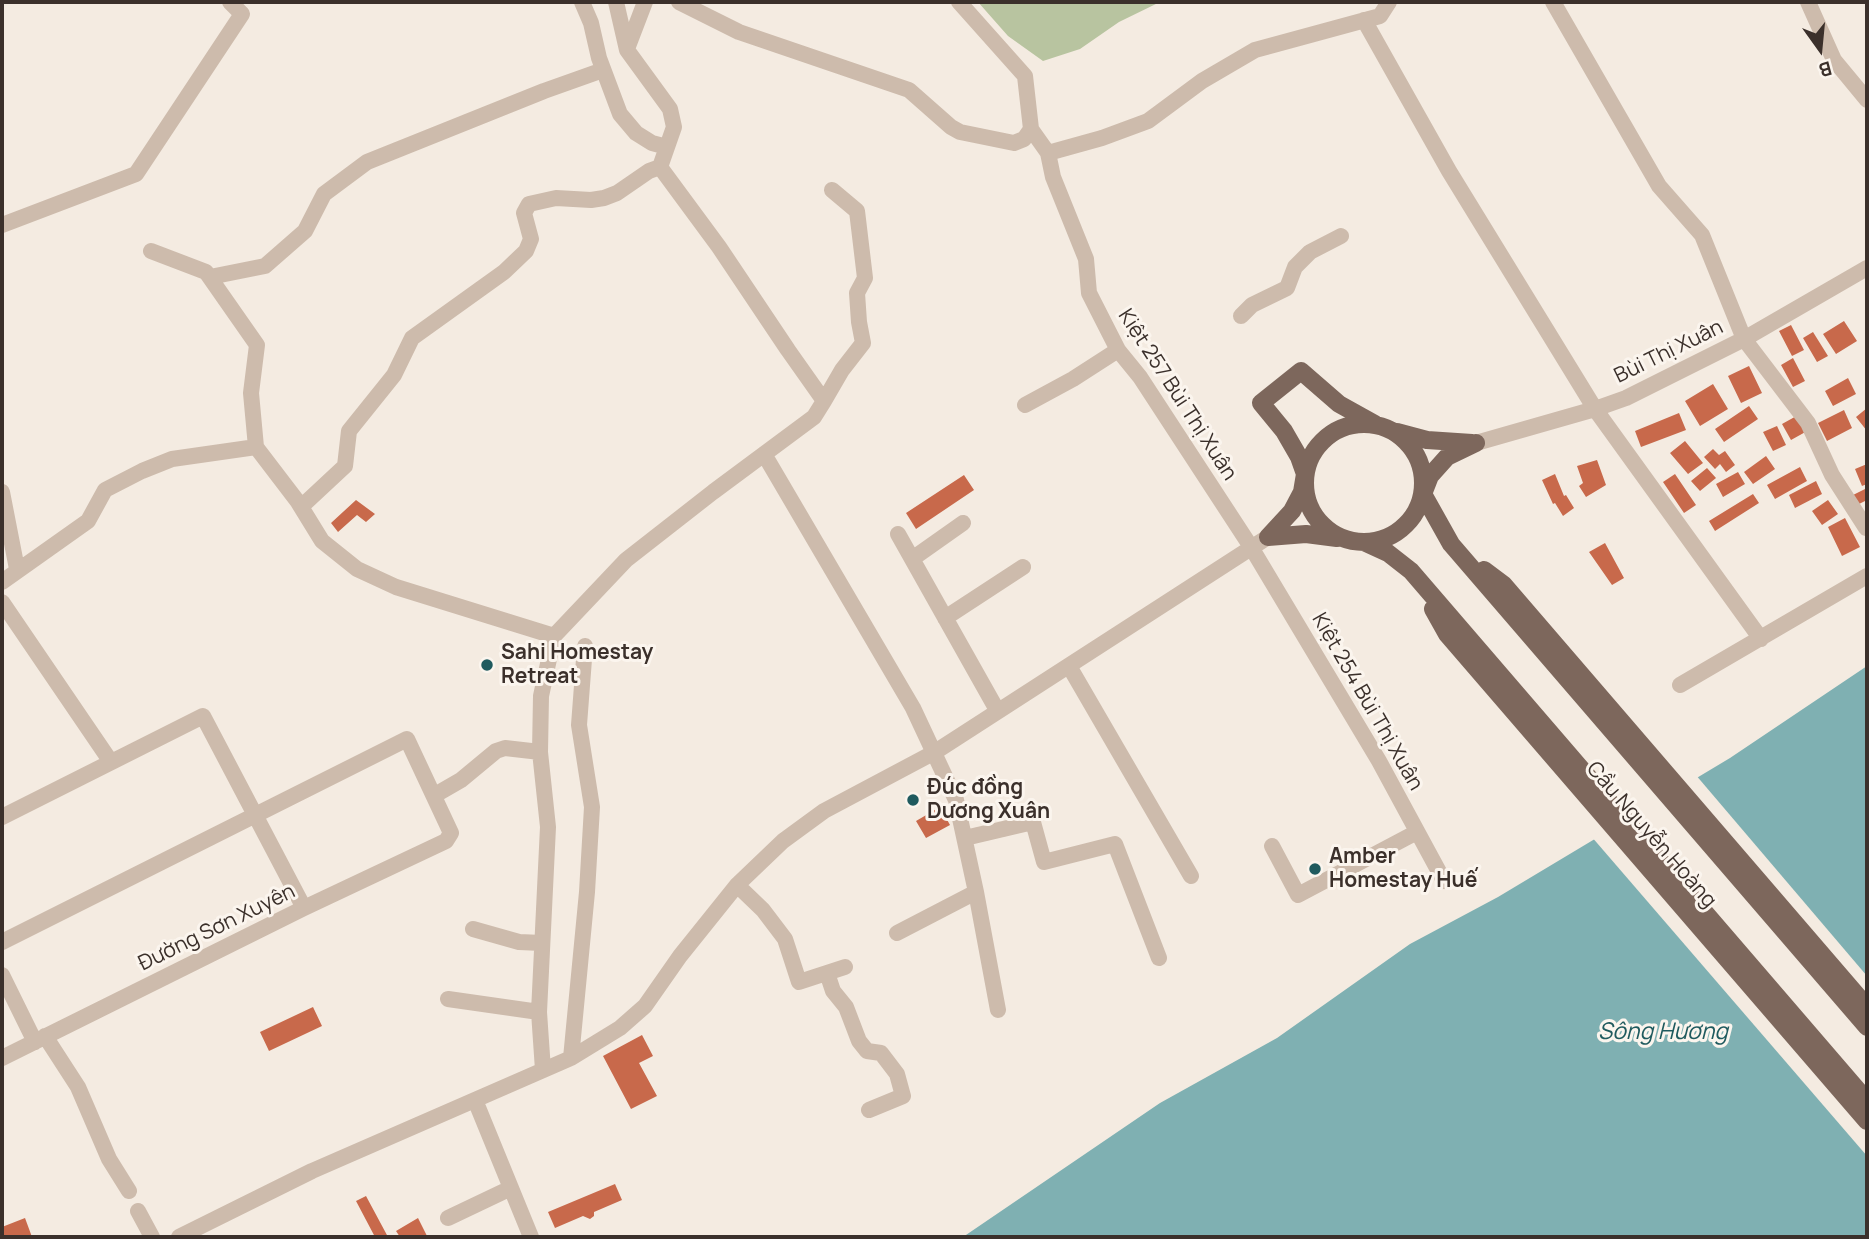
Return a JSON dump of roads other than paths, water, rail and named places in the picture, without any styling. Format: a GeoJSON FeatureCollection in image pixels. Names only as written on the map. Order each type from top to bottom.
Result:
{"type":"FeatureCollection","features":[{"type":"Feature","properties":{"kind":"main road"},"geometry":{"type":"LineString","coordinates":[[1344,539],[1326,529],[1313,514],[1306,495],[1305,474],[1299,457],[1284,431],[1261,403],[1301,372],[1339,404],[1392,431],[1427,440],[1476,443]]}},
{"type":"Feature","properties":{"kind":"main road"},"geometry":{"type":"LineString","coordinates":[[1268,537],[1292,511],[1302,492],[1311,456],[1322,441],[1338,430],[1356,424],[1375,424]]}},
{"type":"Feature","properties":{"kind":"main road"},"geometry":{"type":"LineString","coordinates":[[1392,431],[1408,442],[1418,457],[1424,476],[1423,494]]}},
{"type":"Feature","properties":{"kind":"main road"},"geometry":{"type":"LineString","coordinates":[[1268,537],[1306,534],[1364,542],[1384,539],[1402,529],[1416,513],[1430,476],[1447,457],[1476,443]]}},
{"type":"Feature","properties":{"kind":"main road","name":"Cầu Nguyễn Hoàng"},"geometry":{"type":"LineString","coordinates":[[1423,494],[1451,544],[1588,693],[1867,1007]]}},
{"type":"Feature","properties":{"kind":"main road","name":"Cầu Nguyễn Hoàng"},"geometry":{"type":"LineString","coordinates":[[1364,542],[1388,553],[1411,571],[1537,729],[1867,1121]]}},
{"type":"Feature","properties":{"kind":"main road","name":"Cầu Nguyễn Hoàng"},"geometry":{"type":"LineString","coordinates":[[1588,693],[1867,1027]]}},
{"type":"Feature","properties":{"kind":"main road","name":"Cầu Nguyễn Hoàng"},"geometry":{"type":"LineString","coordinates":[[1537,729],[1867,1101]]}},
{"type":"Feature","properties":{"kind":"street"},"geometry":{"type":"LineString","coordinates":[[2,225],[136,174],[242,14],[230,2]]}},
{"type":"Feature","properties":{"kind":"street"},"geometry":{"type":"LineString","coordinates":[[582,2],[620,114],[636,132],[652,144],[667,147]]}},
{"type":"Feature","properties":{"kind":"street"},"geometry":{"type":"LineString","coordinates":[[616,2],[627,50],[670,109],[674,127],[660,167]]}},
{"type":"Feature","properties":{"kind":"street"},"geometry":{"type":"LineString","coordinates":[[627,50],[645,2]]}},
{"type":"Feature","properties":{"kind":"street"},"geometry":{"type":"LineString","coordinates":[[679,2],[739,32],[909,90],[960,132],[1014,143],[1024,139],[1031,129]]}},
{"type":"Feature","properties":{"kind":"street","name":"Kiệt 257 Bùi Thị Xuân"},"geometry":{"type":"LineString","coordinates":[[959,2],[1025,76],[1031,129],[1048,153],[1054,177],[1086,259],[1089,293],[1118,350],[1140,377],[1251,547]]}},
{"type":"Feature","properties":{"kind":"street"},"geometry":{"type":"LineString","coordinates":[[1048,153],[1102,138],[1148,121],[1202,81],[1255,50],[1380,16],[1389,2]]}},
{"type":"Feature","properties":{"kind":"street"},"geometry":{"type":"LineString","coordinates":[[1553,2],[1660,186],[1702,235],[1744,339],[1808,423],[1832,475],[1867,528]]}},
{"type":"Feature","properties":{"kind":"street"},"geometry":{"type":"LineString","coordinates":[[1808,2],[1834,60],[1867,100]]}},
{"type":"Feature","properties":{"kind":"street"},"geometry":{"type":"LineString","coordinates":[[1364,20],[1449,171],[1595,410],[1761,639]]}},
{"type":"Feature","properties":{"kind":"street"},"geometry":{"type":"LineString","coordinates":[[210,277],[265,266],[305,231],[324,194],[367,162],[603,70]]}},
{"type":"Feature","properties":{"kind":"street"},"geometry":{"type":"LineString","coordinates":[[302,507],[345,466],[349,431],[394,375],[412,338],[504,272],[530,246],[531,235],[524,213],[529,204],[556,198],[604,198],[660,167]]}},
{"type":"Feature","properties":{"kind":"street"},"geometry":{"type":"LineString","coordinates":[[660,167],[719,247],[824,401]]}},
{"type":"Feature","properties":{"kind":"street"},"geometry":{"type":"LineString","coordinates":[[543,1070],[539,1013],[548,827],[540,752],[541,696],[554,636],[626,560],[814,417],[842,370],[863,343],[857,293],[865,278],[857,211],[832,190]]}},
{"type":"Feature","properties":{"kind":"street"},"geometry":{"type":"LineString","coordinates":[[1241,316],[1252,305],[1287,288],[1295,267],[1310,252],[1341,236]]}},
{"type":"Feature","properties":{"kind":"street"},"geometry":{"type":"LineString","coordinates":[[151,250],[206,272],[257,345],[250,393],[256,447],[302,507],[322,541],[357,569],[396,587],[554,636]]}},
{"type":"Feature","properties":{"kind":"street","name":"Bùi Thị Xuân"},"geometry":{"type":"LineString","coordinates":[[1476,443],[1595,410],[1626,398],[1744,339],[1867,268]]}},
{"type":"Feature","properties":{"kind":"street"},"geometry":{"type":"LineString","coordinates":[[1025,405],[1118,350]]}},
{"type":"Feature","properties":{"kind":"street"},"geometry":{"type":"LineString","coordinates":[[2,582],[88,521],[105,490],[172,459],[256,447]]}},
{"type":"Feature","properties":{"kind":"street"},"geometry":{"type":"LineString","coordinates":[[764,454],[871,636],[935,752],[957,800],[998,1010]]}},
{"type":"Feature","properties":{"kind":"street"},"geometry":{"type":"LineString","coordinates":[[2,492],[17,569]]}},
{"type":"Feature","properties":{"kind":"street"},"geometry":{"type":"LineString","coordinates":[[912,559],[963,523]]}},
{"type":"Feature","properties":{"kind":"street"},"geometry":{"type":"LineString","coordinates":[[898,534],[997,710]]}},
{"type":"Feature","properties":{"kind":"street"},"geometry":{"type":"LineString","coordinates":[[179,1237],[209,1230],[312,1171],[571,1058],[620,1028],[645,1006],[737,885],[782,841],[824,811],[935,752],[1268,537]]}},
{"type":"Feature","properties":{"kind":"street","name":"Kiệt 254 Bùi Thị Xuân"},"geometry":{"type":"LineString","coordinates":[[1251,547],[1384,769],[1444,881]]}},
{"type":"Feature","properties":{"kind":"street"},"geometry":{"type":"LineString","coordinates":[[945,618],[1023,567]]}},
{"type":"Feature","properties":{"kind":"street"},"geometry":{"type":"LineString","coordinates":[[1680,684],[1867,576]]}},
{"type":"Feature","properties":{"kind":"street"},"geometry":{"type":"LineString","coordinates":[[2,602],[111,762]]}},
{"type":"Feature","properties":{"kind":"street"},"geometry":{"type":"LineString","coordinates":[[571,1058],[587,892],[592,807],[579,725],[584,646]]}},
{"type":"Feature","properties":{"kind":"street"},"geometry":{"type":"LineString","coordinates":[[1069,666],[1191,876]]}},
{"type":"Feature","properties":{"kind":"street"},"geometry":{"type":"LineString","coordinates":[[2,817],[202,716],[304,908]]}},
{"type":"Feature","properties":{"kind":"street"},"geometry":{"type":"LineString","coordinates":[[2,942],[407,739],[435,795],[461,780],[496,751],[505,748],[540,752]]}},
{"type":"Feature","properties":{"kind":"street","name":"Đường Sơn Xuyên"},"geometry":{"type":"LineString","coordinates":[[2,1058],[304,908],[446,841],[451,836],[435,795]]}},
{"type":"Feature","properties":{"kind":"street"},"geometry":{"type":"LineString","coordinates":[[965,838],[1032,822],[1044,862],[1115,844],[1159,958]]}},
{"type":"Feature","properties":{"kind":"street"},"geometry":{"type":"LineString","coordinates":[[1272,846],[1298,895],[1417,832]]}},
{"type":"Feature","properties":{"kind":"street"},"geometry":{"type":"LineString","coordinates":[[737,885],[763,910],[785,939],[799,982],[845,967]]}},
{"type":"Feature","properties":{"kind":"street"},"geometry":{"type":"LineString","coordinates":[[897,933],[976,892]]}},
{"type":"Feature","properties":{"kind":"street"},"geometry":{"type":"LineString","coordinates":[[473,929],[519,942],[542,943]]}},
{"type":"Feature","properties":{"kind":"street"},"geometry":{"type":"LineString","coordinates":[[827,973],[833,991],[846,1007],[859,1041],[867,1051],[881,1053],[897,1074],[903,1096],[869,1110]]}},
{"type":"Feature","properties":{"kind":"street"},"geometry":{"type":"LineString","coordinates":[[2,975],[40,1039],[78,1087],[109,1159],[129,1191]]}},
{"type":"Feature","properties":{"kind":"street"},"geometry":{"type":"LineString","coordinates":[[448,999],[539,1013]]}},
{"type":"Feature","properties":{"kind":"street"},"geometry":{"type":"LineString","coordinates":[[475,1100],[531,1237]]}},
{"type":"Feature","properties":{"kind":"street"},"geometry":{"type":"LineString","coordinates":[[448,1218],[511,1188]]}},
{"type":"Feature","properties":{"kind":"street"},"geometry":{"type":"LineString","coordinates":[[138,1211],[152,1237]]}},
{"type":"Feature","properties":{"kind":"water","name":"Sông Hương"},"geometry":{"type":"Polygon","coordinates":[[[1867,666],[1867,1237],[963,1237],[1160,1103],[1277,1038],[1410,944],[1498,897],[1730,758],[1867,666]]]}},
{"type":"Feature","properties":{"kind":"place","name":"Sahi Homestay Retreat"},"geometry":{"type":"Point","coordinates":[487,665]}},
{"type":"Feature","properties":{"kind":"place","name":"Đúc đồng Dương Xuân"},"geometry":{"type":"Point","coordinates":[913,800]}},
{"type":"Feature","properties":{"kind":"place","name":"Amber Homestay Huế"},"geometry":{"type":"Point","coordinates":[1315,869]}}]}
